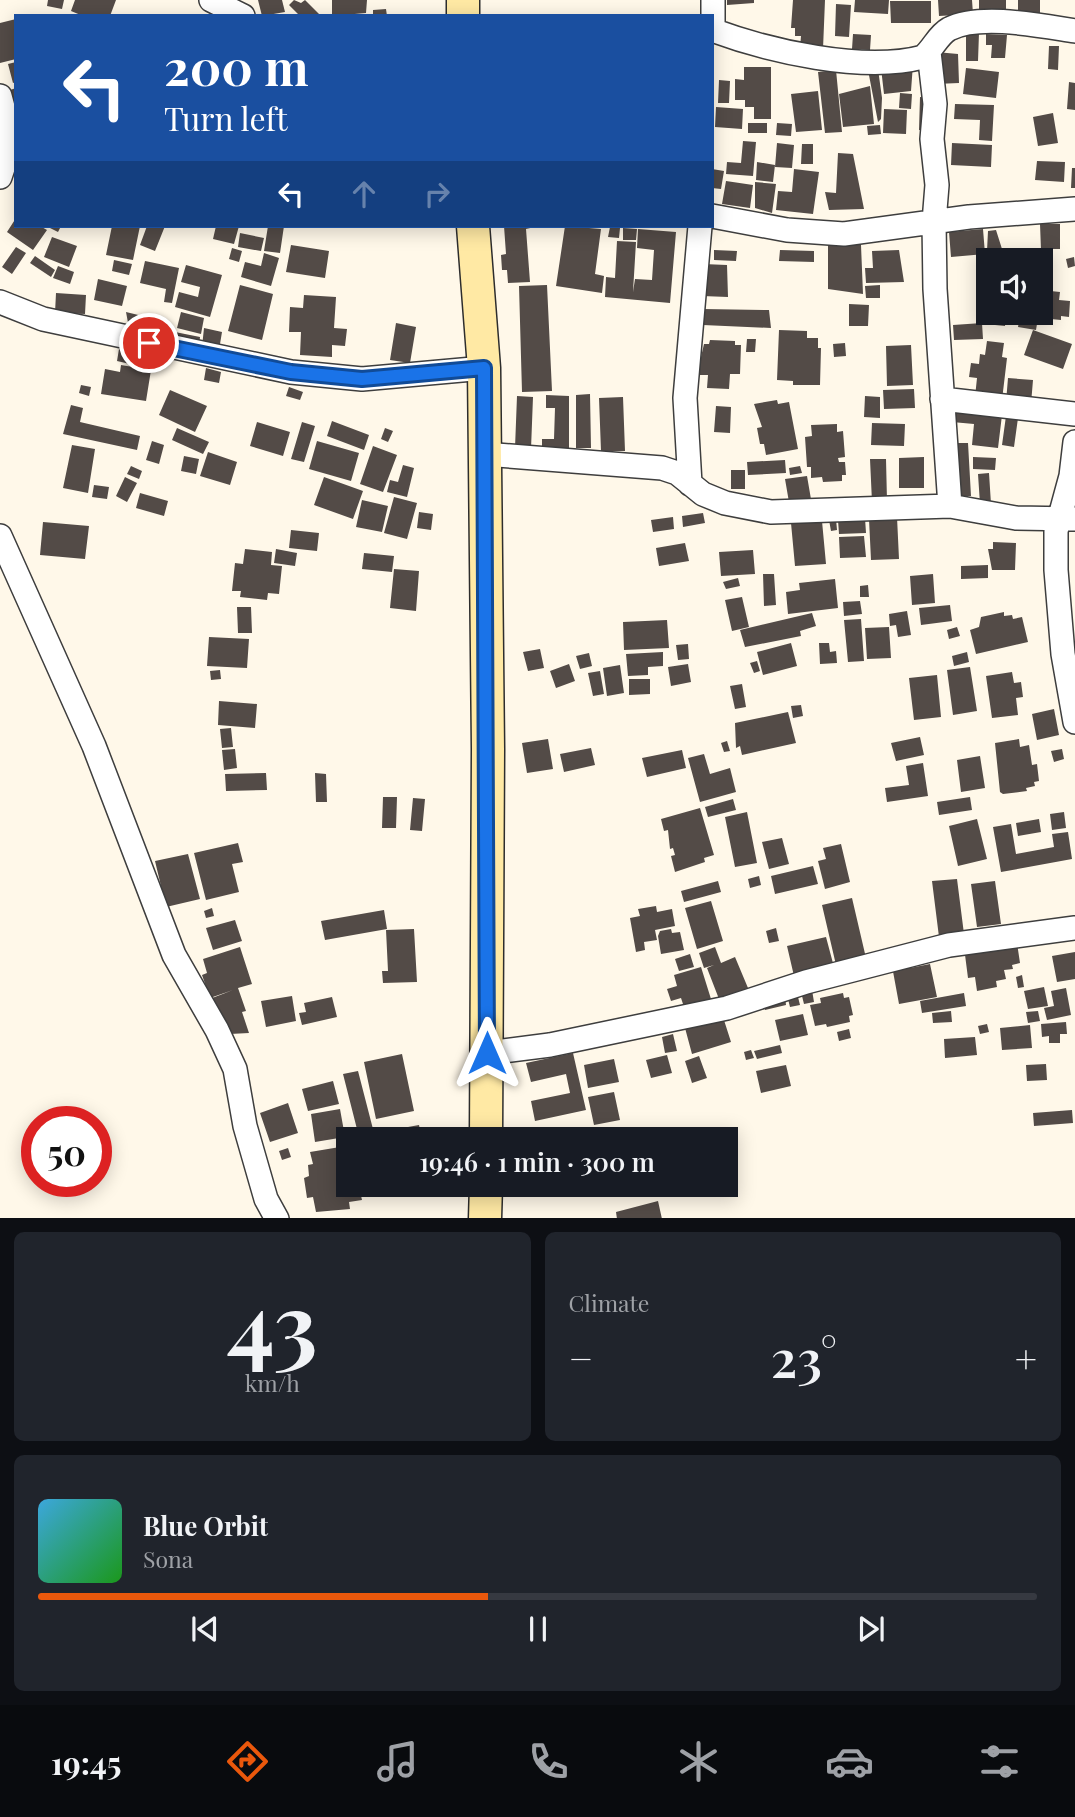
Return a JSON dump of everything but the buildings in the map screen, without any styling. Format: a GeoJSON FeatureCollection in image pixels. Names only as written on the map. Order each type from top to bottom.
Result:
{"type":"FeatureCollection","features":[{"type":"Feature","properties":{"kind":"main road"},"geometry":{"type":"LineString","coordinates":[[473,228],[484,368],[488,749],[486,1127]]}},
{"type":"Feature","properties":{"kind":"main road"},"geometry":{"type":"LineString","coordinates":[[485,1218],[486,1197]]}},
{"type":"Feature","properties":{"kind":"street"},"geometry":{"type":"LineString","coordinates":[[211,0],[239,14]]}},
{"type":"Feature","properties":{"kind":"street"},"geometry":{"type":"LineString","coordinates":[[714,30],[772,49],[811,56],[886,61],[916,58],[929,52],[943,33],[962,25],[1024,23],[1075,31]]}},
{"type":"Feature","properties":{"kind":"street"},"geometry":{"type":"LineString","coordinates":[[929,52],[935,104],[932,139],[937,185],[933,222],[950,506]]}},
{"type":"Feature","properties":{"kind":"street"},"geometry":{"type":"LineString","coordinates":[[0,96],[12,141],[0,177]]}},
{"type":"Feature","properties":{"kind":"street"},"geometry":{"type":"LineString","coordinates":[[714,216],[787,230],[844,234],[933,222],[1075,209]]}},
{"type":"Feature","properties":{"kind":"street"},"geometry":{"type":"LineString","coordinates":[[690,484],[685,387],[700,228]]}},
{"type":"Feature","properties":{"kind":"street"},"geometry":{"type":"LineString","coordinates":[[0,302],[43,319],[303,374],[362,379],[484,368]]}},
{"type":"Feature","properties":{"kind":"street"},"geometry":{"type":"LineString","coordinates":[[942,399],[1075,414]]}},
{"type":"Feature","properties":{"kind":"street"},"geometry":{"type":"LineString","coordinates":[[1075,442],[1058,604],[1075,723]]}},
{"type":"Feature","properties":{"kind":"street"},"geometry":{"type":"LineString","coordinates":[[484,454],[662,468],[677,473],[690,484],[725,503],[771,512],[950,506],[1016,518],[1067,518]]}},
{"type":"Feature","properties":{"kind":"street"},"geometry":{"type":"LineString","coordinates":[[0,536],[94,746],[174,955],[232,1062],[256,1168],[265,1199],[275,1218]]}},
{"type":"Feature","properties":{"kind":"street"},"geometry":{"type":"LineString","coordinates":[[487,1053],[550,1045],[727,1008],[806,982],[949,945],[1075,928]]}},
{"type":"Feature","properties":{"kind":"route"},"geometry":{"type":"LineString","coordinates":[[149,343],[326,377],[362,379],[484,368],[488,749],[487,1053]]}}]}
